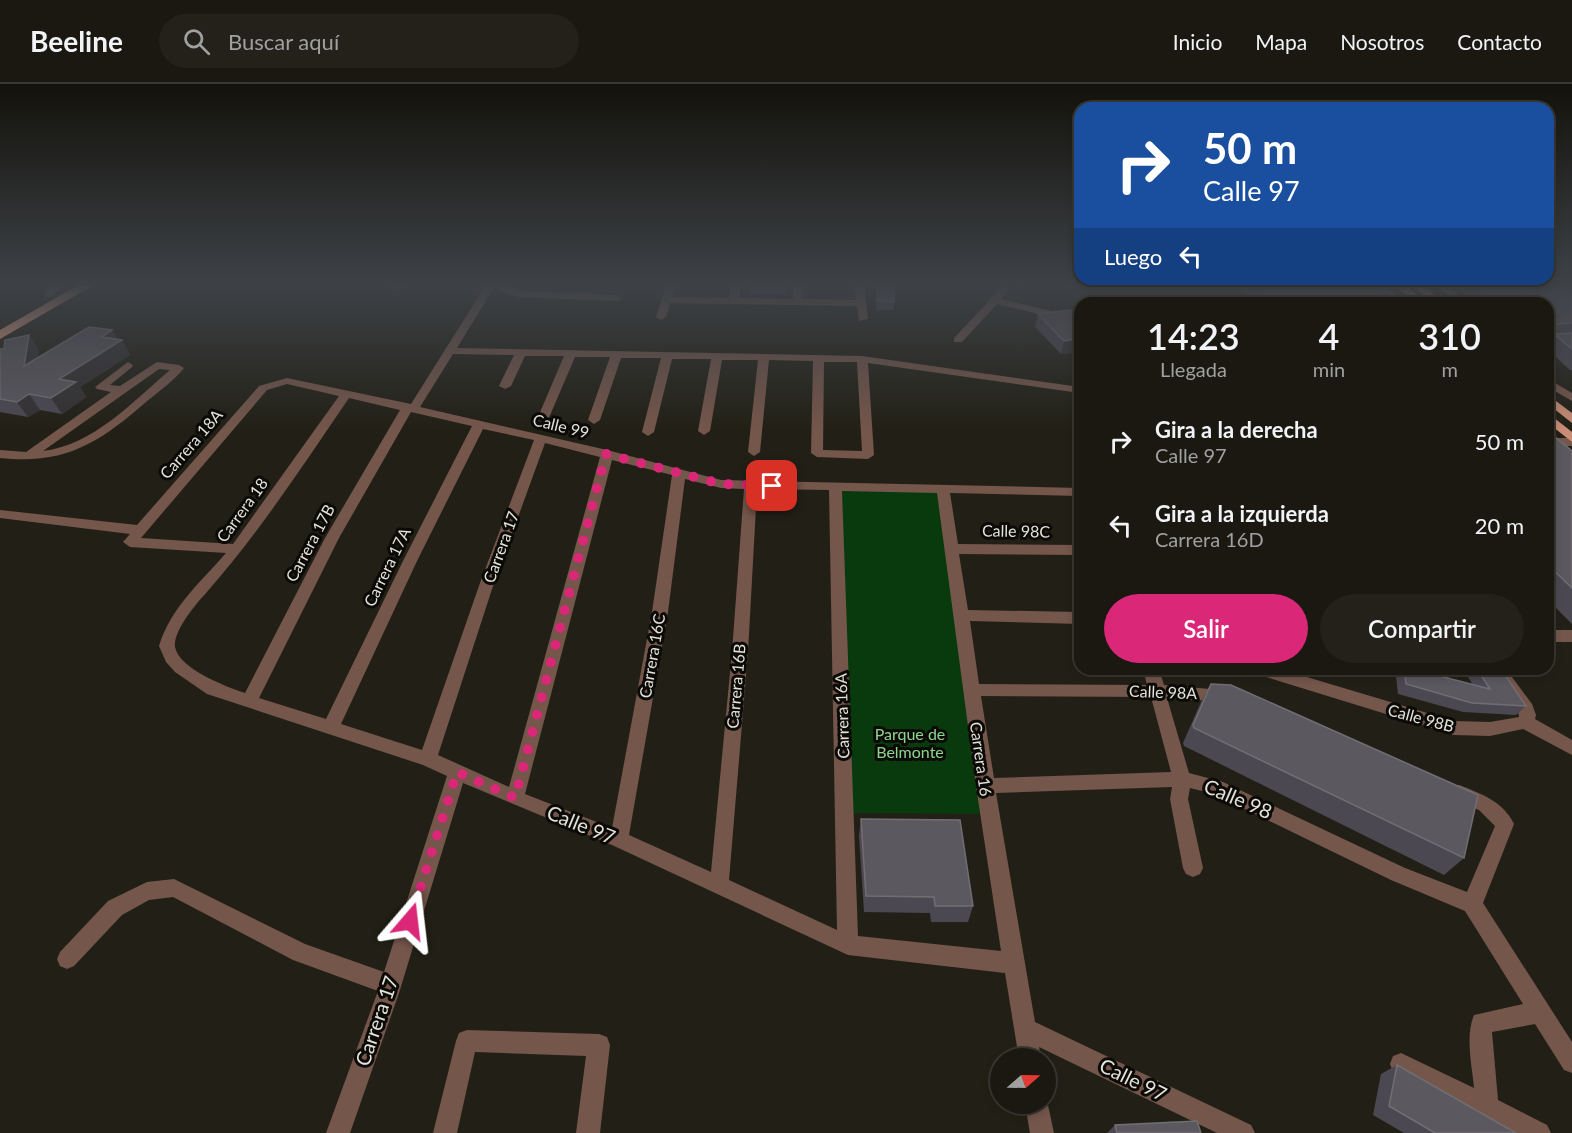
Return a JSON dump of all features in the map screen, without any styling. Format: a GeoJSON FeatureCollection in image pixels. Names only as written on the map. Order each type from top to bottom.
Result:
{"type":"FeatureCollection","features":[{"type":"Feature","properties":{"kind":"main road"},"geometry":{"type":"LineString","coordinates":[[1554,403],[1572,419]]}},
{"type":"Feature","properties":{"kind":"main road"},"geometry":{"type":"LineString","coordinates":[[1554,423],[1572,440]]}},
{"type":"Feature","properties":{"kind":"street","name":"Carrera 17B"},"geometry":{"type":"LineString","coordinates":[[250,700],[332,538],[411,408],[463,332]]}},
{"type":"Feature","properties":{"kind":"street"},"geometry":{"type":"LineString","coordinates":[[958,340],[966,332]]}},
{"type":"Feature","properties":{"kind":"street"},"geometry":{"type":"LineString","coordinates":[[451,351],[862,359],[1074,389]]}},
{"type":"Feature","properties":{"kind":"street"},"geometry":{"type":"LineString","coordinates":[[505,386],[521,353]]}},
{"type":"Feature","properties":{"kind":"street"},"geometry":{"type":"LineString","coordinates":[[544,417],[571,353]]}},
{"type":"Feature","properties":{"kind":"street"},"geometry":{"type":"LineString","coordinates":[[594,420],[617,354]]}},
{"type":"Feature","properties":{"kind":"street"},"geometry":{"type":"LineString","coordinates":[[648,432],[667,355]]}},
{"type":"Feature","properties":{"kind":"street"},"geometry":{"type":"LineString","coordinates":[[704,431],[717,356]]}},
{"type":"Feature","properties":{"kind":"street"},"geometry":{"type":"LineString","coordinates":[[754,452],[764,357]]}},
{"type":"Feature","properties":{"kind":"street"},"geometry":{"type":"LineString","coordinates":[[819,357],[817,453],[868,455],[862,359]]}},
{"type":"Feature","properties":{"kind":"street"},"geometry":{"type":"LineString","coordinates":[[122,390],[101,387],[128,365]]}},
{"type":"Feature","properties":{"kind":"street"},"geometry":{"type":"LineString","coordinates":[[0,454],[26,457],[72,449],[94,437],[179,368],[157,365],[26,457]]}},
{"type":"Feature","properties":{"kind":"street","name":"Calle 99"},"geometry":{"type":"LineString","coordinates":[[287,381],[540,438],[721,484],[1074,492]]}},
{"type":"Feature","properties":{"kind":"street","name":"Carrera 18A"},"geometry":{"type":"LineString","coordinates":[[237,549],[130,542],[263,388],[287,381]]}},
{"type":"Feature","properties":{"kind":"street"},"geometry":{"type":"LineString","coordinates":[[1554,386],[1572,398]]}},
{"type":"Feature","properties":{"kind":"street","name":"Carrera 18"},"geometry":{"type":"LineString","coordinates":[[167,646],[173,627],[182,613],[237,549],[347,393]]}},
{"type":"Feature","properties":{"kind":"street","name":"Carrera 17A"},"geometry":{"type":"LineString","coordinates":[[331,727],[410,561],[479,424]]}},
{"type":"Feature","properties":{"kind":"street","name":"Carrera 17"},"geometry":{"type":"LineString","coordinates":[[428,759],[540,438]]}},
{"type":"Feature","properties":{"kind":"street"},"geometry":{"type":"LineString","coordinates":[[1554,442],[1572,440]]}},
{"type":"Feature","properties":{"kind":"street"},"geometry":{"type":"LineString","coordinates":[[515,798],[606,454]]}},
{"type":"Feature","properties":{"kind":"street","name":"Carrera 16C"},"geometry":{"type":"LineString","coordinates":[[619,839],[660,612],[679,472]]}},
{"type":"Feature","properties":{"kind":"street","name":"Carrera 16B"},"geometry":{"type":"LineString","coordinates":[[719,885],[740,652],[751,486]]}},
{"type":"Feature","properties":{"kind":"street","name":"Carrera 16A"},"geometry":{"type":"LineString","coordinates":[[835,487],[848,945]]}},
{"type":"Feature","properties":{"kind":"street","name":"Carrera 16"},"geometry":{"type":"LineString","coordinates":[[943,490],[985,786],[1012,963],[1028,1048]]}},
{"type":"Feature","properties":{"kind":"street"},"geometry":{"type":"LineString","coordinates":[[0,514],[141,530]]}},
{"type":"Feature","properties":{"kind":"street","name":"Calle 98C"},"geometry":{"type":"LineString","coordinates":[[951,549],[1074,550]]}},
{"type":"Feature","properties":{"kind":"street"},"geometry":{"type":"LineString","coordinates":[[960,615],[1074,618]]}},
{"type":"Feature","properties":{"kind":"street"},"geometry":{"type":"LineString","coordinates":[[1554,636],[1572,636]]}},
{"type":"Feature","properties":{"kind":"street","name":"Calle 97"},"geometry":{"type":"LineString","coordinates":[[167,646],[172,658],[195,678],[213,689],[428,759],[515,798],[619,839],[848,945],[1012,963]]}},
{"type":"Feature","properties":{"kind":"street"},"geometry":{"type":"LineString","coordinates":[[1153,675],[1182,779],[1179,799],[1193,868]]}},
{"type":"Feature","properties":{"kind":"street","name":"Calle 98B"},"geometry":{"type":"LineString","coordinates":[[1279,675],[1454,728],[1478,730],[1505,728],[1524,722]]}},
{"type":"Feature","properties":{"kind":"street"},"geometry":{"type":"LineString","coordinates":[[1501,675],[1526,709],[1528,716],[1524,722],[1572,748]]}},
{"type":"Feature","properties":{"kind":"street","name":"Calle 98A"},"geometry":{"type":"LineString","coordinates":[[971,690],[1159,691],[1223,695],[1245,704]]}},
{"type":"Feature","properties":{"kind":"street","name":"Carrera 17"},"geometry":{"type":"LineString","coordinates":[[338,1133],[390,985],[457,772]]}},
{"type":"Feature","properties":{"kind":"street","name":"Calle 98"},"geometry":{"type":"LineString","coordinates":[[985,786],[1182,779],[1217,787],[1398,873],[1472,904]]}},
{"type":"Feature","properties":{"kind":"street"},"geometry":{"type":"LineString","coordinates":[[1441,786],[1485,804],[1504,824],[1472,904],[1572,1062]]}},
{"type":"Feature","properties":{"kind":"street"},"geometry":{"type":"LineString","coordinates":[[68,959],[115,908],[147,891],[174,888],[300,952],[390,985]]}},
{"type":"Feature","properties":{"kind":"street"},"geometry":{"type":"LineString","coordinates":[[1487,1106],[1481,1040],[1482,1023],[1501,1017],[1540,1012]]}},
{"type":"Feature","properties":{"kind":"street","name":"Calle 97"},"geometry":{"type":"LineString","coordinates":[[1024,1028],[1243,1133]]}},
{"type":"Feature","properties":{"kind":"street"},"geometry":{"type":"LineString","coordinates":[[445,1133],[467,1041],[599,1046],[588,1133]]}},
{"type":"Feature","properties":{"kind":"street"},"geometry":{"type":"LineString","coordinates":[[1401,1064],[1539,1133]]}},
{"type":"Feature","properties":{"kind":"street"},"geometry":{"type":"LineString","coordinates":[[1039,1114],[1042,1133]]}},
{"type":"Feature","properties":{"kind":"green space","name":"Parque de Belmonte"},"geometry":{"type":"Polygon","coordinates":[[[835,487],[943,490],[989,814],[844,813],[835,487]]]}},
{"type":"Feature","properties":{"kind":"building"},"geometry":{"type":"Polygon","coordinates":[[[81,332],[109,332],[102,337],[122,340],[59,379],[76,382],[51,398],[29,394],[17,402],[0,399],[0,349],[4,349],[5,340],[29,335],[24,366],[81,332]]]}},
{"type":"Feature","properties":{"kind":"building"},"geometry":{"type":"Polygon","coordinates":[[[1055,332],[1074,332],[1074,339],[1064,341],[1055,332]]]}},
{"type":"Feature","properties":{"kind":"building"},"geometry":{"type":"Polygon","coordinates":[[[1554,332],[1557,334],[1572,333],[1572,349],[1554,332]]]}},
{"type":"Feature","properties":{"kind":"building"},"geometry":{"type":"Polygon","coordinates":[[[1554,436],[1572,451],[1572,588],[1554,571],[1554,436]]]}},
{"type":"Feature","properties":{"kind":"building"},"geometry":{"type":"Polygon","coordinates":[[[1405,675],[1436,675],[1490,689],[1481,675],[1505,675],[1526,706],[1472,703],[1406,684],[1405,675]]]}},
{"type":"Feature","properties":{"kind":"building"},"geometry":{"type":"Polygon","coordinates":[[[1211,684],[1231,685],[1478,795],[1464,858],[1194,728],[1193,725],[1211,684]]]}},
{"type":"Feature","properties":{"kind":"building"},"geometry":{"type":"Polygon","coordinates":[[[861,819],[960,820],[973,906],[935,906],[934,897],[866,896],[861,819]]]}},
{"type":"Feature","properties":{"kind":"building"},"geometry":{"type":"Polygon","coordinates":[[[1397,1065],[1516,1133],[1435,1133],[1389,1106],[1397,1065]]]}},
{"type":"Feature","properties":{"kind":"building"},"geometry":{"type":"Polygon","coordinates":[[[1197,1121],[1201,1133],[1117,1133],[1115,1125],[1197,1121]]]}},
{"type":"Feature","properties":{"kind":"route"},"geometry":{"type":"LineString","coordinates":[[410,921],[457,772],[515,798],[606,454],[721,484],[772,486]]}}]}
